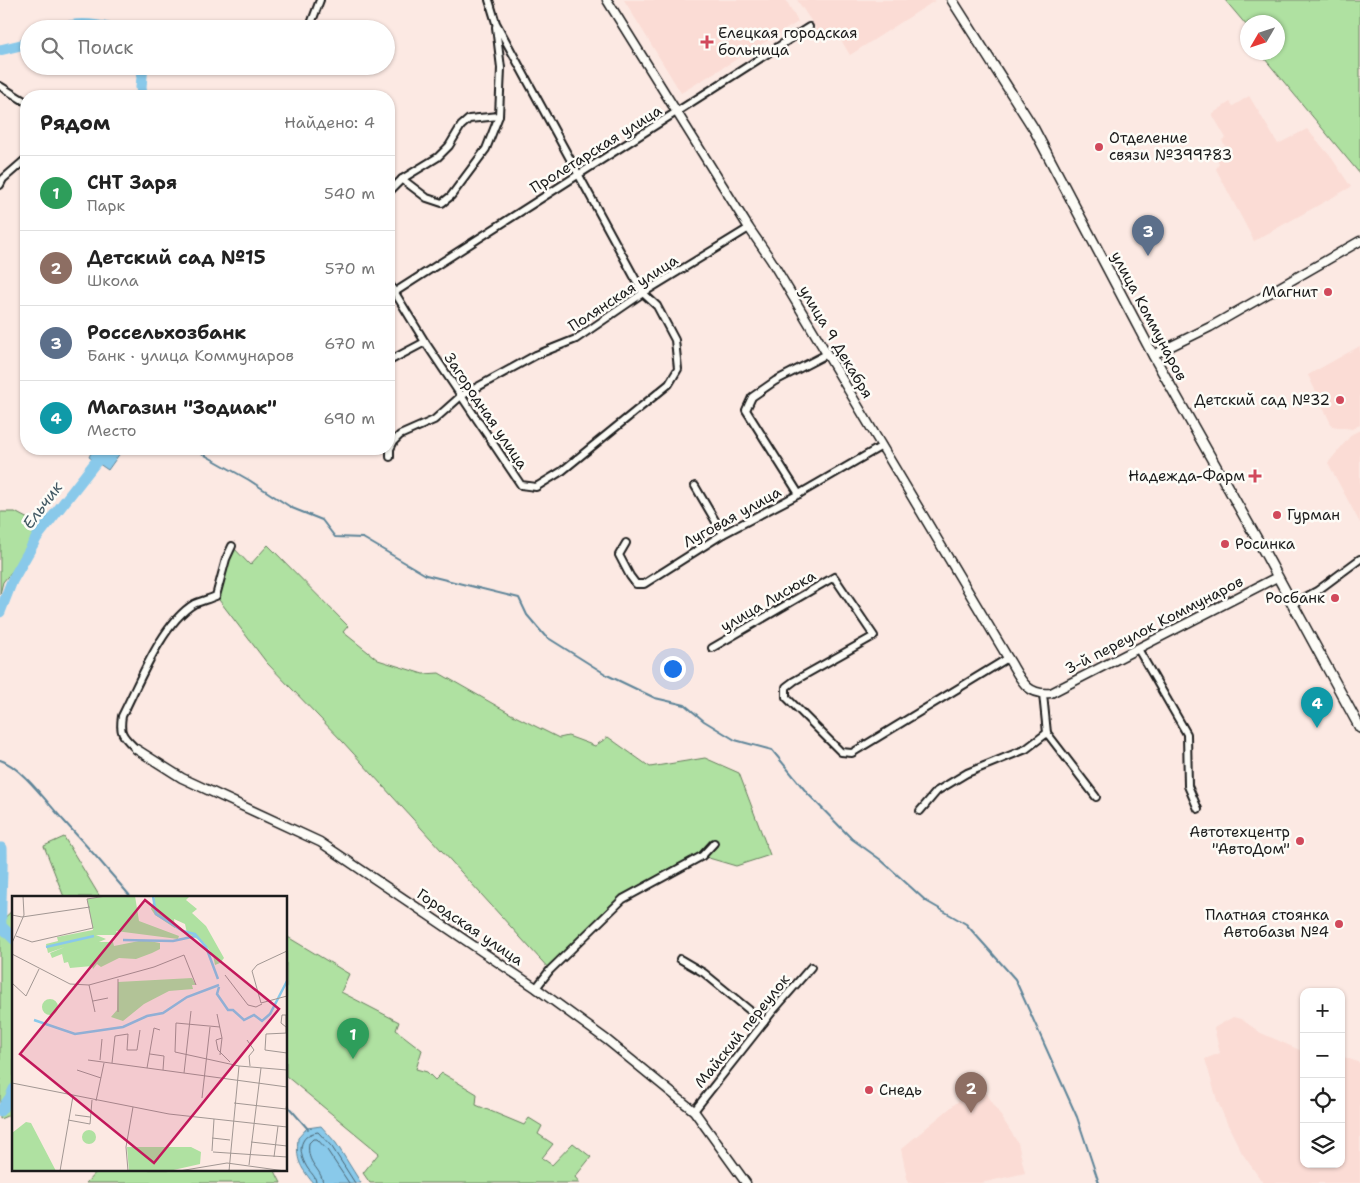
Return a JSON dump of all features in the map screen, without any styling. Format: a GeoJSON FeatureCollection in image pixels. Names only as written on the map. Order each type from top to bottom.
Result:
{"type":"FeatureCollection","features":[{"type":"Feature","properties":{"kind":"main road","name":"улица Коммунаров"},"geometry":{"type":"LineString","coordinates":[[952,0],[1034,129],[1153,355],[1357,716],[1360,728]]}},
{"type":"Feature","properties":{"kind":"street"},"geometry":{"type":"LineString","coordinates":[[312,20],[320,0]]}},
{"type":"Feature","properties":{"kind":"street"},"geometry":{"type":"LineString","coordinates":[[402,179],[427,198],[442,202],[451,196],[486,149],[498,116],[501,68],[496,23],[489,0]]}},
{"type":"Feature","properties":{"kind":"street","name":"улица 9 Декабря"},"geometry":{"type":"LineString","coordinates":[[607,0],[749,228],[772,260],[1008,658],[1028,688],[1035,693],[1042,694]]}},
{"type":"Feature","properties":{"kind":"street"},"geometry":{"type":"LineString","coordinates":[[496,23],[644,293]]}},
{"type":"Feature","properties":{"kind":"street","name":"Пролетарская улица"},"geometry":{"type":"LineString","coordinates":[[395,292],[810,27]]}},
{"type":"Feature","properties":{"kind":"street"},"geometry":{"type":"LineString","coordinates":[[0,86],[20,98]]}},
{"type":"Feature","properties":{"kind":"street"},"geometry":{"type":"LineString","coordinates":[[395,186],[402,179],[438,157],[449,146],[460,126],[469,119],[498,116]]}},
{"type":"Feature","properties":{"kind":"street"},"geometry":{"type":"LineString","coordinates":[[0,185],[20,164]]}},
{"type":"Feature","properties":{"kind":"street","name":"Полянская улица"},"geometry":{"type":"LineString","coordinates":[[395,440],[400,435],[434,420],[460,396],[536,355],[576,339],[644,293],[749,228]]}},
{"type":"Feature","properties":{"kind":"street"},"geometry":{"type":"LineString","coordinates":[[1153,355],[1210,327],[1360,241]]}},
{"type":"Feature","properties":{"kind":"street","name":"Загородная улица"},"geometry":{"type":"LineString","coordinates":[[395,292],[424,342],[521,485],[536,487],[562,471],[669,384],[678,369],[675,340],[657,306],[644,293]]}},
{"type":"Feature","properties":{"kind":"street"},"geometry":{"type":"LineString","coordinates":[[395,358],[424,342]]}},
{"type":"Feature","properties":{"kind":"street"},"geometry":{"type":"LineString","coordinates":[[799,494],[746,410],[752,397],[775,381],[827,354]]}},
{"type":"Feature","properties":{"kind":"street","name":"Луговая улица"},"geometry":{"type":"LineString","coordinates":[[626,543],[619,555],[636,584],[644,584],[723,534],[799,494],[882,446]]}},
{"type":"Feature","properties":{"kind":"street"},"geometry":{"type":"LineString","coordinates":[[695,486],[723,534]]}},
{"type":"Feature","properties":{"kind":"street"},"geometry":{"type":"LineString","coordinates":[[136,749],[125,738],[120,728],[122,716],[163,636],[184,612],[195,604],[216,596],[226,559],[232,546]]}},
{"type":"Feature","properties":{"kind":"street"},"geometry":{"type":"LineString","coordinates":[[1293,604],[1317,591],[1360,559]]}},
{"type":"Feature","properties":{"kind":"street","name":"улица Лисюка"},"geometry":{"type":"LineString","coordinates":[[712,648],[834,577],[874,636],[794,681],[786,687],[786,697],[841,752],[852,753],[1008,658]]}},
{"type":"Feature","properties":{"kind":"street","name":"3-й переулок Коммунаров"},"geometry":{"type":"LineString","coordinates":[[1042,694],[1051,693],[1277,577]]}},
{"type":"Feature","properties":{"kind":"street"},"geometry":{"type":"LineString","coordinates":[[1138,649],[1187,734],[1188,786],[1198,809]]}},
{"type":"Feature","properties":{"kind":"street"},"geometry":{"type":"LineString","coordinates":[[1042,694],[1048,733],[1096,797]]}},
{"type":"Feature","properties":{"kind":"street"},"geometry":{"type":"LineString","coordinates":[[920,811],[937,791],[967,773],[1026,750],[1048,733]]}},
{"type":"Feature","properties":{"kind":"street","name":"Городская улица"},"geometry":{"type":"LineString","coordinates":[[136,749],[182,778],[320,842],[536,988],[608,1040],[694,1110],[746,1183]]}},
{"type":"Feature","properties":{"kind":"street"},"geometry":{"type":"LineString","coordinates":[[536,988],[550,970],[623,898],[702,856],[714,843]]}},
{"type":"Feature","properties":{"kind":"street"},"geometry":{"type":"LineString","coordinates":[[680,958],[704,973],[764,1022]]}},
{"type":"Feature","properties":{"kind":"street","name":"Майский переулок"},"geometry":{"type":"LineString","coordinates":[[694,1110],[764,1022],[811,967]]}},
{"type":"Feature","properties":{"kind":"shaded area","name":"Елецкая городская больница"},"geometry":{"type":"Polygon","coordinates":[[[624,0],[786,0],[798,22],[681,93],[624,0]]]}},
{"type":"Feature","properties":{"kind":"shaded area","name":"Елецкая городская больница"},"geometry":{"type":"Polygon","coordinates":[[[797,0],[936,0],[850,55],[836,32],[824,40],[797,0]]]}},
{"type":"Feature","properties":{"kind":"shaded area"},"geometry":{"type":"Polygon","coordinates":[[[1249,96],[1278,144],[1307,129],[1331,157],[1351,187],[1254,241],[1216,169],[1219,164],[1213,153],[1225,146],[1222,140],[1226,138],[1212,114],[1230,102],[1233,106],[1249,96]]]}},
{"type":"Feature","properties":{"kind":"shaded area","name":"Детский сад №32"},"geometry":{"type":"Polygon","coordinates":[[[1360,346],[1360,425],[1352,429],[1332,426],[1308,375],[1360,346]]]}},
{"type":"Feature","properties":{"kind":"shaded area"},"geometry":{"type":"Polygon","coordinates":[[[1360,430],[1360,523],[1328,463],[1352,434],[1360,430]]]}},
{"type":"Feature","properties":{"kind":"shaded area"},"geometry":{"type":"Polygon","coordinates":[[[1233,1017],[1241,1019],[1261,1033],[1300,1050],[1300,1168],[1345,1168],[1345,1057],[1360,1063],[1360,1183],[1263,1183],[1242,1153],[1217,1100],[1205,1059],[1220,1053],[1214,1028],[1233,1017]]]}},
{"type":"Feature","properties":{"kind":"shaded area"},"geometry":{"type":"Polygon","coordinates":[[[980,1083],[1018,1143],[1025,1173],[981,1183],[908,1183],[901,1149],[980,1083]]]}},
{"type":"Feature","properties":{"kind":"green space"},"geometry":{"type":"Polygon","coordinates":[[[1225,0],[1360,0],[1360,174],[1266,60],[1285,60],[1285,15],[1240,15],[1240,18],[1225,0]]]}},
{"type":"Feature","properties":{"kind":"green space"},"geometry":{"type":"Polygon","coordinates":[[[0,512],[15,512],[47,529],[3,582],[0,594],[0,512]]]}},
{"type":"Feature","properties":{"kind":"green space"},"geometry":{"type":"Polygon","coordinates":[[[268,545],[348,626],[343,632],[378,660],[423,674],[439,673],[511,714],[559,738],[568,736],[595,746],[608,737],[650,767],[705,758],[739,773],[770,855],[736,866],[702,856],[630,894],[550,970],[343,742],[267,663],[216,596],[232,546],[250,565],[268,545]]]}},
{"type":"Feature","properties":{"kind":"green space"},"geometry":{"type":"Polygon","coordinates":[[[64,837],[99,896],[64,896],[44,846],[64,837]]]}},
{"type":"Feature","properties":{"kind":"green space"},"geometry":{"type":"Polygon","coordinates":[[[12,911],[12,1114],[0,1119],[0,922],[12,911]]]}},
{"type":"Feature","properties":{"kind":"green space"},"geometry":{"type":"Polygon","coordinates":[[[288,937],[349,974],[341,992],[399,1022],[396,1030],[422,1050],[416,1069],[427,1072],[435,1080],[442,1073],[477,1094],[476,1105],[524,1125],[529,1118],[542,1126],[538,1134],[553,1144],[542,1158],[552,1165],[573,1143],[591,1157],[575,1177],[580,1183],[370,1183],[363,1173],[379,1153],[288,1078],[288,937]]]}},
{"type":"Feature","properties":{"kind":"green space"},"geometry":{"type":"Polygon","coordinates":[[[98,1170],[274,1170],[281,1183],[86,1183],[98,1170]]]}},
{"type":"Feature","properties":{"kind":"water"},"geometry":{"type":"Polygon","coordinates":[[[90,455],[119,455],[108,470],[89,457],[90,455]]]}},
{"type":"Feature","properties":{"kind":"water"},"geometry":{"type":"Polygon","coordinates":[[[321,1126],[336,1143],[361,1183],[313,1183],[304,1171],[298,1157],[298,1138],[307,1128],[321,1126]]]}},
{"type":"Feature","properties":{"kind":"waterway","name":"Ельчик"},"geometry":{"type":"LineString","coordinates":[[0,50],[20,45]]}},
{"type":"Feature","properties":{"kind":"waterway","name":"Ельчик"},"geometry":{"type":"LineString","coordinates":[[141,90],[142,75]]}},
{"type":"Feature","properties":{"kind":"waterway","name":"Ельчик"},"geometry":{"type":"LineString","coordinates":[[0,612],[12,581],[37,537],[101,455]]}},
{"type":"Feature","properties":{"kind":"waterway"},"geometry":{"type":"LineString","coordinates":[[205,455],[249,480],[292,508],[322,520],[335,537],[363,538],[426,575],[519,598],[527,615],[545,636],[607,675],[655,698],[685,705],[704,721],[735,740],[772,750],[808,794],[852,839],[881,860],[926,901],[966,924],[1015,979],[1077,1117],[1099,1183]]}},
{"type":"Feature","properties":{"kind":"waterway"},"geometry":{"type":"LineString","coordinates":[[0,760],[26,778],[130,896]]}},
{"type":"Feature","properties":{"kind":"waterway","name":"Ельчик"},"geometry":{"type":"LineString","coordinates":[[0,848],[2,848],[1,926],[12,937]]}},
{"type":"Feature","properties":{"kind":"waterway","name":"Ельчик"},"geometry":{"type":"LineString","coordinates":[[0,1111],[12,1094]]}},
{"type":"Feature","properties":{"kind":"waterway"},"geometry":{"type":"LineString","coordinates":[[288,1106],[308,1129]]}},
{"type":"Feature","properties":{"kind":"place","name":"Елецкая городская больница"},"geometry":{"type":"Point","coordinates":[707,42]}},
{"type":"Feature","properties":{"kind":"place","name":"Отделение связи №399783"},"geometry":{"type":"Point","coordinates":[1099,147]}},
{"type":"Feature","properties":{"kind":"place","name":"Россельхозбанк"},"geometry":{"type":"Point","coordinates":[1148,256]}},
{"type":"Feature","properties":{"kind":"place","name":"Магнит"},"geometry":{"type":"Point","coordinates":[1328,292]}},
{"type":"Feature","properties":{"kind":"place","name":"Детский сад №32"},"geometry":{"type":"Point","coordinates":[1340,400]}},
{"type":"Feature","properties":{"kind":"place","name":"Надежда-Фарм"},"geometry":{"type":"Point","coordinates":[1255,476]}},
{"type":"Feature","properties":{"kind":"place","name":"Гурман"},"geometry":{"type":"Point","coordinates":[1277,515]}},
{"type":"Feature","properties":{"kind":"place","name":"Росинка"},"geometry":{"type":"Point","coordinates":[1225,544]}},
{"type":"Feature","properties":{"kind":"place","name":"Росбанк"},"geometry":{"type":"Point","coordinates":[1335,598]}},
{"type":"Feature","properties":{"kind":"place","name":"Магазин \"Зодиак\""},"geometry":{"type":"Point","coordinates":[1317,728]}},
{"type":"Feature","properties":{"kind":"place","name":"Автотехцентр \"АвтоДом\""},"geometry":{"type":"Point","coordinates":[1300,841]}},
{"type":"Feature","properties":{"kind":"place","name":"Платная стоянка Автобазы №4"},"geometry":{"type":"Point","coordinates":[1339,924]}},
{"type":"Feature","properties":{"kind":"place","name":"СНТ Заря"},"geometry":{"type":"Point","coordinates":[353,1059]}},
{"type":"Feature","properties":{"kind":"place","name":"Снедь"},"geometry":{"type":"Point","coordinates":[869,1090]}},
{"type":"Feature","properties":{"kind":"place","name":"Детский сад №15"},"geometry":{"type":"Point","coordinates":[971,1113]}}]}
